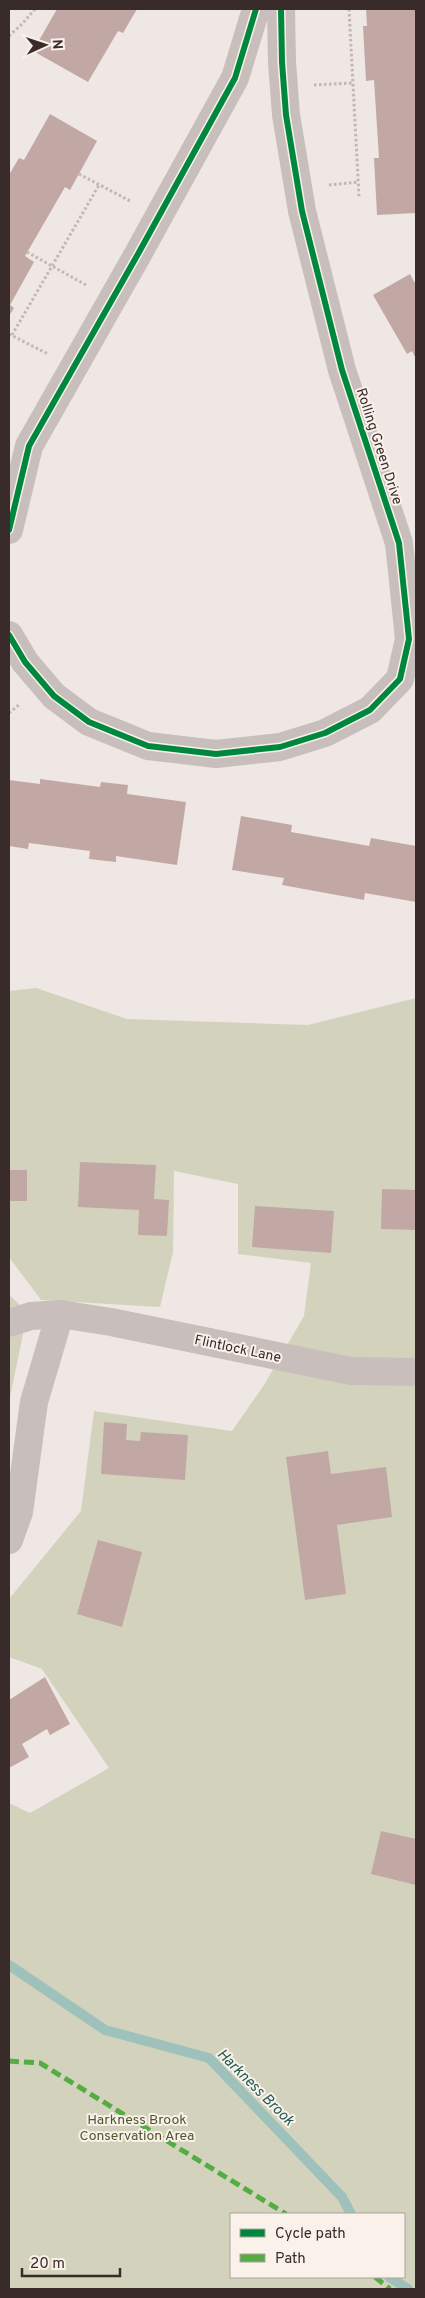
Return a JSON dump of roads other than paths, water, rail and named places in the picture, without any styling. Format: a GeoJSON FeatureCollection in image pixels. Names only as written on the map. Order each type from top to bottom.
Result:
{"type":"FeatureCollection","features":[{"type":"Feature","properties":{"kind":"street"},"geometry":{"type":"LineString","coordinates":[[9,530],[29,446],[235,78],[256,9]]}},
{"type":"Feature","properties":{"kind":"street","name":"Rolling Green Drive"},"geometry":{"type":"LineString","coordinates":[[9,635],[25,662],[49,690],[89,722],[148,746],[216,754],[280,747],[325,733],[370,710],[400,679],[409,639],[399,543],[342,370],[302,211],[286,115],[281,9]]}},
{"type":"Feature","properties":{"kind":"street"},"geometry":{"type":"LineString","coordinates":[[9,1540],[19,1512],[34,1402],[60,1314]]}},
{"type":"Feature","properties":{"kind":"street","name":"Flintlock Lane"},"geometry":{"type":"LineString","coordinates":[[9,1323],[31,1316],[60,1314],[110,1322],[351,1371],[416,1372]]}},
{"type":"Feature","properties":{"kind":"waterway","name":"Harkness Brook"},"geometry":{"type":"LineString","coordinates":[[9,1965],[105,2030],[209,2058],[342,2197],[350,2213]]}},
{"type":"Feature","properties":{"kind":"waterway","name":"Harkness Brook"},"geometry":{"type":"LineString","coordinates":[[391,2278],[408,2289]]}},
{"type":"Feature","properties":{"kind":"park label","name":"Harkness Brook Conservation Area"},"geometry":{"type":"Point","coordinates":[137,2128]}}]}
